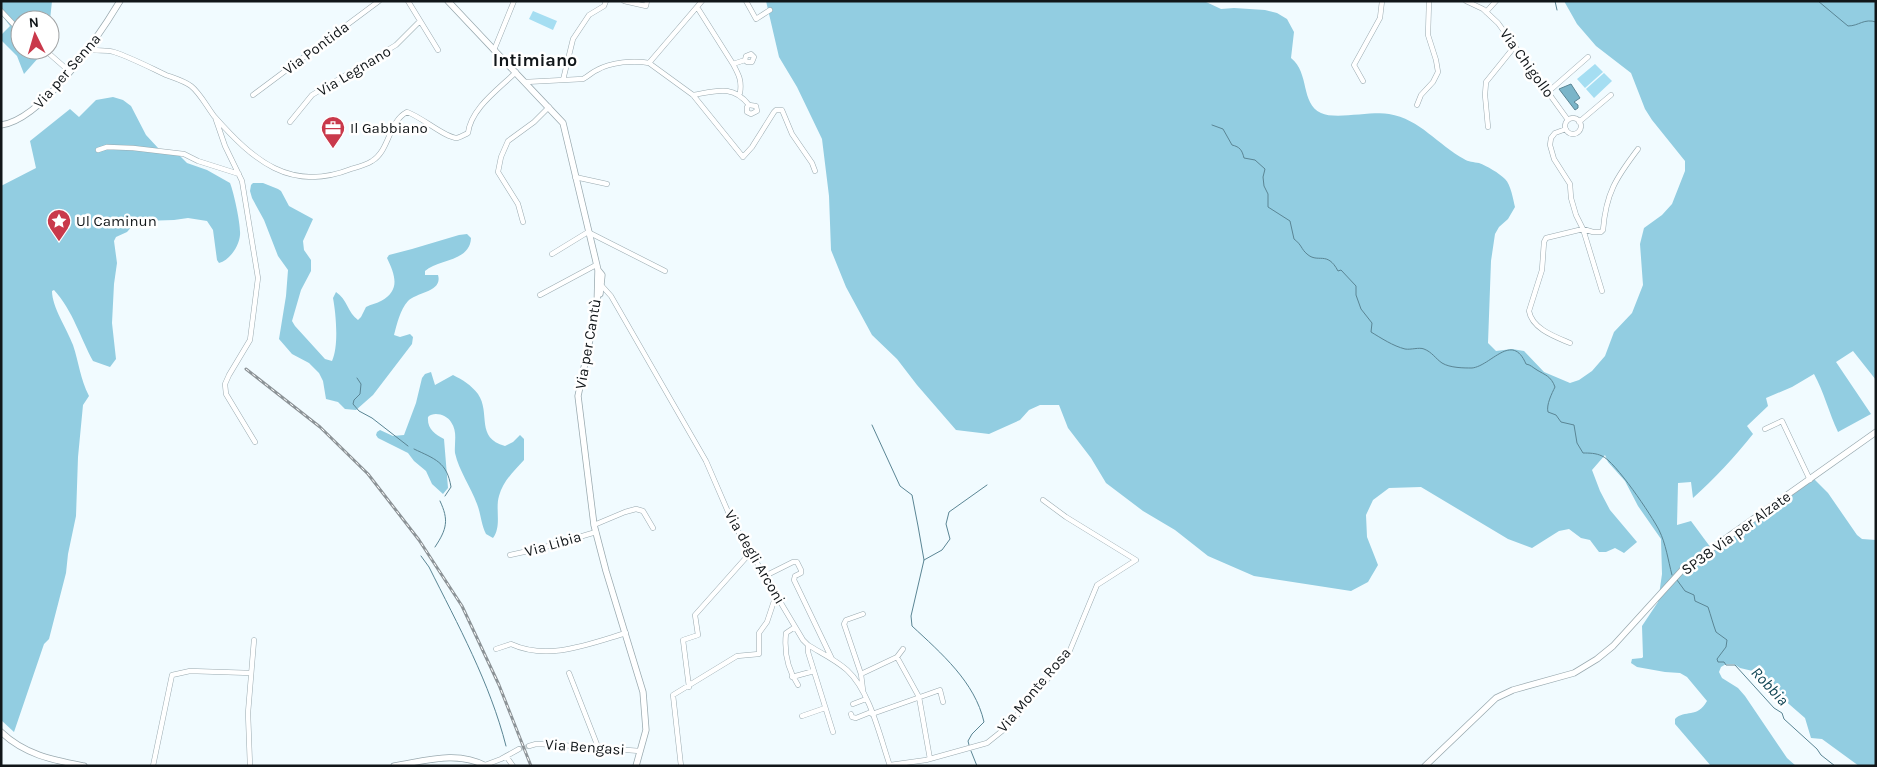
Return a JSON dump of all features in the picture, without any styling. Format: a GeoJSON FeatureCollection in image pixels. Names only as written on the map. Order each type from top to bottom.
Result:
{"type":"FeatureCollection","features":[{"type":"Feature","properties":{"kind":"street","name":"Via per Senna"},"geometry":{"type":"LineString","coordinates":[[1,125],[13,123],[33,111],[88,49],[120,1]]}},
{"type":"Feature","properties":{"kind":"street","name":"Via Pontida"},"geometry":{"type":"LineString","coordinates":[[254,95],[379,1]]}},
{"type":"Feature","properties":{"kind":"street"},"geometry":{"type":"LineString","coordinates":[[408,1],[438,50]]}},
{"type":"Feature","properties":{"kind":"street","name":"Via per Cantù"},"geometry":{"type":"LineString","coordinates":[[448,1],[563,122],[600,286],[578,396],[590,505],[595,529],[643,692],[646,730],[636,766]]}},
{"type":"Feature","properties":{"kind":"street"},"geometry":{"type":"LineString","coordinates":[[494,50],[514,1]]}},
{"type":"Feature","properties":{"kind":"street"},"geometry":{"type":"LineString","coordinates":[[563,80],[573,39],[589,15],[604,6],[606,1]]}},
{"type":"Feature","properties":{"kind":"street"},"geometry":{"type":"LineString","coordinates":[[624,1],[646,6],[647,1]]}},
{"type":"Feature","properties":{"kind":"street"},"geometry":{"type":"LineString","coordinates":[[649,63],[702,1]]}},
{"type":"Feature","properties":{"kind":"street"},"geometry":{"type":"LineString","coordinates":[[746,1],[756,19],[770,10]]}},
{"type":"Feature","properties":{"kind":"street"},"geometry":{"type":"LineString","coordinates":[[1363,81],[1354,65],[1380,18],[1382,1]]}},
{"type":"Feature","properties":{"kind":"street"},"geometry":{"type":"LineString","coordinates":[[1417,105],[1421,95],[1433,82],[1438,72],[1428,34],[1429,1]]}},
{"type":"Feature","properties":{"kind":"street"},"geometry":{"type":"LineString","coordinates":[[1466,1],[1485,11],[1496,1]]}},
{"type":"Feature","properties":{"kind":"street"},"geometry":{"type":"LineString","coordinates":[[698,7],[740,75],[742,82],[740,94]]}},
{"type":"Feature","properties":{"kind":"street"},"geometry":{"type":"LineString","coordinates":[[1,11],[10,20]]}},
{"type":"Feature","properties":{"kind":"street","name":"Via Chigollo"},"geometry":{"type":"LineString","coordinates":[[1485,11],[1515,46],[1568,120]]}},
{"type":"Feature","properties":{"kind":"street","name":"Via Legnano"},"geometry":{"type":"LineString","coordinates":[[290,122],[312,95],[396,45],[420,21]]}},
{"type":"Feature","properties":{"kind":"street"},"geometry":{"type":"LineString","coordinates":[[1488,126],[1485,95],[1486,82],[1515,46]]}},
{"type":"Feature","properties":{"kind":"street"},"geometry":{"type":"LineString","coordinates":[[88,49],[112,51],[191,86],[215,116],[248,151],[265,163],[290,176],[312,179],[342,173],[373,161],[380,154],[395,124],[407,112],[452,137],[460,138],[468,133],[472,118],[482,106],[516,72]]}},
{"type":"Feature","properties":{"kind":"street"},"geometry":{"type":"LineString","coordinates":[[1548,92],[1588,57]]}},
{"type":"Feature","properties":{"kind":"street"},"geometry":{"type":"LineString","coordinates":[[56,60],[69,71]]}},
{"type":"Feature","properties":{"kind":"street"},"geometry":{"type":"LineString","coordinates":[[733,64],[745,60]]}},
{"type":"Feature","properties":{"kind":"street"},"geometry":{"type":"LineString","coordinates":[[525,82],[584,78],[592,75],[595,70],[608,66],[636,62],[649,63],[693,95],[743,157],[752,147],[774,112],[782,110],[792,134],[812,163],[815,171]]}},
{"type":"Feature","properties":{"kind":"street"},"geometry":{"type":"LineString","coordinates":[[693,95],[725,91],[740,94],[749,105]]}},
{"type":"Feature","properties":{"kind":"street"},"geometry":{"type":"LineString","coordinates":[[1579,122],[1611,95]]}},
{"type":"Feature","properties":{"kind":"street"},"geometry":{"type":"LineString","coordinates":[[523,222],[518,204],[498,172],[501,157],[508,141],[534,122],[549,107]]}},
{"type":"Feature","properties":{"kind":"street"},"geometry":{"type":"LineString","coordinates":[[215,116],[225,146],[242,181],[258,278],[250,340],[229,375],[224,389],[255,442]]}},
{"type":"Feature","properties":{"kind":"street"},"geometry":{"type":"LineString","coordinates":[[1573,118],[1579,122],[1580,129],[1577,133],[1569,133],[1566,128],[1568,120],[1573,118]]}},
{"type":"Feature","properties":{"kind":"street"},"geometry":{"type":"LineString","coordinates":[[1566,128],[1551,138],[1550,145],[1554,159],[1570,184],[1571,198],[1576,215],[1583,229],[1602,291]]}},
{"type":"Feature","properties":{"kind":"street"},"geometry":{"type":"LineString","coordinates":[[98,150],[107,147],[133,148],[184,154],[198,161],[239,174]]}},
{"type":"Feature","properties":{"kind":"street"},"geometry":{"type":"LineString","coordinates":[[1570,343],[1554,336],[1530,317],[1529,311],[1542,270],[1544,242],[1546,238],[1583,229],[1598,233],[1603,230],[1608,201],[1614,184],[1638,150]]}},
{"type":"Feature","properties":{"kind":"street"},"geometry":{"type":"LineString","coordinates":[[575,177],[607,184]]}},
{"type":"Feature","properties":{"kind":"street"},"geometry":{"type":"LineString","coordinates":[[552,254],[588,232],[665,271]]}},
{"type":"Feature","properties":{"kind":"street"},"geometry":{"type":"LineString","coordinates":[[540,296],[597,267]]}},
{"type":"Feature","properties":{"kind":"street"},"geometry":{"type":"LineString","coordinates":[[597,306],[600,298],[600,286]]}},
{"type":"Feature","properties":{"kind":"street","name":"Via degli Arconi"},"geometry":{"type":"LineString","coordinates":[[600,286],[611,296],[706,461],[732,521],[795,627],[808,645],[848,671],[857,681],[865,696],[890,766]]}},
{"type":"Feature","properties":{"kind":"street"},"geometry":{"type":"LineString","coordinates":[[600,298],[606,294],[611,296]]}},
{"type":"Feature","properties":{"kind":"street"},"geometry":{"type":"LineString","coordinates":[[1765,429],[1782,421],[1810,480]]}},
{"type":"Feature","properties":{"kind":"street","name":"SP38 Via per Alzate"},"geometry":{"type":"LineString","coordinates":[[1425,766],[1496,698],[1513,690],[1562,677],[1585,667],[1613,646],[1684,568],[1876,432]]}},
{"type":"Feature","properties":{"kind":"street","name":"Via Monte Rosa"},"geometry":{"type":"LineString","coordinates":[[890,766],[930,759],[987,742],[1007,727],[1068,655],[1098,586],[1136,560],[1066,517],[1043,500]]}},
{"type":"Feature","properties":{"kind":"street","name":"Via Libia"},"geometry":{"type":"LineString","coordinates":[[510,555],[542,548],[595,529],[636,509],[643,510],[653,528]]}},
{"type":"Feature","properties":{"kind":"street"},"geometry":{"type":"LineString","coordinates":[[688,687],[682,640],[698,635],[695,615],[751,552]]}},
{"type":"Feature","properties":{"kind":"street"},"geometry":{"type":"LineString","coordinates":[[765,576],[793,562],[797,562],[801,573],[795,576],[794,580],[832,660]]}},
{"type":"Feature","properties":{"kind":"street"},"geometry":{"type":"LineString","coordinates":[[681,766],[673,695],[737,656],[759,654],[759,633],[767,622],[776,595]]}},
{"type":"Feature","properties":{"kind":"street"},"geometry":{"type":"LineString","coordinates":[[853,704],[865,696],[861,674],[844,624],[846,620],[863,614]]}},
{"type":"Feature","properties":{"kind":"street"},"geometry":{"type":"LineString","coordinates":[[795,627],[786,633],[785,638],[792,678],[798,686]]}},
{"type":"Feature","properties":{"kind":"street"},"geometry":{"type":"LineString","coordinates":[[496,649],[511,644],[522,649],[562,651],[626,633]]}},
{"type":"Feature","properties":{"kind":"street"},"geometry":{"type":"LineString","coordinates":[[250,766],[248,713],[254,640]]}},
{"type":"Feature","properties":{"kind":"street"},"geometry":{"type":"LineString","coordinates":[[808,645],[808,652],[833,732]]}},
{"type":"Feature","properties":{"kind":"street"},"geometry":{"type":"LineString","coordinates":[[861,674],[897,656],[903,649]]}},
{"type":"Feature","properties":{"kind":"street"},"geometry":{"type":"LineString","coordinates":[[897,656],[919,697],[930,759]]}},
{"type":"Feature","properties":{"kind":"street"},"geometry":{"type":"LineString","coordinates":[[153,766],[172,675],[190,671],[251,673]]}},
{"type":"Feature","properties":{"kind":"street"},"geometry":{"type":"LineString","coordinates":[[792,678],[814,671]]}},
{"type":"Feature","properties":{"kind":"street"},"geometry":{"type":"LineString","coordinates":[[569,673],[598,747]]}},
{"type":"Feature","properties":{"kind":"street"},"geometry":{"type":"LineString","coordinates":[[851,714],[852,717],[856,718],[940,690],[943,702]]}},
{"type":"Feature","properties":{"kind":"street"},"geometry":{"type":"LineString","coordinates":[[802,716],[825,708]]}},
{"type":"Feature","properties":{"kind":"street"},"geometry":{"type":"LineString","coordinates":[[1,732],[20,746],[40,756],[84,766]]}},
{"type":"Feature","properties":{"kind":"street","name":"Via Bengasi"},"geometry":{"type":"LineString","coordinates":[[529,746],[544,744],[640,751]]}},
{"type":"Feature","properties":{"kind":"street"},"geometry":{"type":"LineString","coordinates":[[394,766],[450,757],[464,758],[486,765],[519,749]]}},
{"type":"Feature","properties":{"kind":"street"},"geometry":{"type":"LineString","coordinates":[[506,756],[513,766]]}},
{"type":"Feature","properties":{"kind":"street"},"geometry":{"type":"LineString","coordinates":[[496,766],[501,759]]}},
{"type":"Feature","properties":{"kind":"street"},"geometry":{"type":"LineString","coordinates":[[500,766],[501,759]]}},
{"type":"Feature","properties":{"kind":"shaded area"},"geometry":{"type":"Polygon","coordinates":[[[1,1],[52,1],[51,10],[10,10],[10,26],[1,14],[1,1]]]}},
{"type":"Feature","properties":{"kind":"shaded area"},"geometry":{"type":"Polygon","coordinates":[[[766,1],[1204,1],[1221,9],[1265,10],[1277,13],[1287,19],[1294,32],[1291,58],[1301,72],[1307,95],[1314,108],[1321,113],[1335,116],[1381,113],[1400,117],[1410,121],[1466,160],[1486,166],[1505,179],[1512,192],[1515,207],[1508,219],[1499,227],[1495,234],[1491,261],[1488,343],[1496,351],[1512,349],[1524,351],[1544,372],[1570,383],[1579,380],[1592,371],[1605,356],[1614,332],[1632,313],[1643,285],[1640,244],[1644,228],[1662,215],[1672,204],[1685,171],[1685,161],[1645,109],[1631,73],[1596,46],[1577,24],[1564,1],[1876,1],[1876,380],[1853,351],[1836,362],[1871,414],[1838,432],[1814,374],[1792,387],[1766,398],[1768,406],[1747,426],[1753,434],[1709,483],[1693,498],[1691,482],[1678,483],[1677,525],[1691,521],[1711,548],[1811,476],[1828,493],[1857,535],[1862,539],[1876,540],[1876,766],[1859,766],[1822,739],[1811,738],[1805,718],[1782,698],[1768,679],[1757,672],[1740,668],[1734,664],[1726,664],[1721,667],[1719,672],[1722,678],[1738,688],[1745,696],[1787,758],[1796,766],[1711,766],[1675,724],[1675,719],[1679,716],[1699,710],[1707,701],[1687,677],[1680,673],[1637,667],[1631,663],[1632,659],[1643,657],[1642,626],[1658,602],[1662,574],[1661,539],[1638,506],[1625,481],[1608,462],[1605,455],[1592,470],[1610,510],[1637,542],[1624,553],[1615,548],[1606,552],[1599,552],[1590,540],[1581,538],[1569,529],[1559,531],[1532,548],[1508,539],[1421,487],[1389,488],[1373,500],[1366,515],[1367,537],[1378,565],[1368,582],[1351,591],[1254,576],[1208,556],[1175,530],[1143,511],[1106,483],[1091,458],[1068,428],[1059,405],[1040,405],[1029,410],[1020,420],[989,434],[956,430],[897,359],[872,335],[846,287],[831,250],[829,196],[822,139],[797,87],[779,57],[766,1]]]}},
{"type":"Feature","properties":{"kind":"shaded area"},"geometry":{"type":"Polygon","coordinates":[[[533,11],[557,21],[553,30],[529,19],[533,11]]]}},
{"type":"Feature","properties":{"kind":"shaded area"},"geometry":{"type":"Polygon","coordinates":[[[10,26],[10,49],[1,40],[1,35],[10,26]]]}},
{"type":"Feature","properties":{"kind":"shaded area"},"geometry":{"type":"Polygon","coordinates":[[[19,60],[36,60],[24,74],[19,60]]]}},
{"type":"Feature","properties":{"kind":"shaded area"},"geometry":{"type":"Polygon","coordinates":[[[1595,64],[1603,72],[1585,88],[1577,79],[1595,64]]]}},
{"type":"Feature","properties":{"kind":"shaded area"},"geometry":{"type":"Polygon","coordinates":[[[1604,73],[1612,81],[1594,98],[1586,89],[1604,73]]]}},
{"type":"Feature","properties":{"kind":"shaded area"},"geometry":{"type":"Polygon","coordinates":[[[1571,84],[1580,98],[1574,102],[1578,105],[1578,108],[1575,110],[1559,89],[1571,84]]]}},
{"type":"Feature","properties":{"kind":"shaded area"},"geometry":{"type":"Polygon","coordinates":[[[113,97],[123,100],[131,106],[146,135],[159,149],[179,155],[187,163],[207,170],[230,183],[237,209],[240,235],[238,244],[233,252],[227,259],[219,263],[213,230],[207,221],[188,218],[143,221],[134,224],[127,232],[116,237],[114,241],[117,263],[112,323],[116,359],[110,367],[93,361],[76,324],[61,298],[54,290],[52,291],[54,304],[73,345],[89,396],[83,405],[78,457],[76,516],[66,573],[49,639],[44,644],[14,732],[1,720],[1,186],[36,168],[30,141],[70,109],[79,117],[96,100],[113,97]]]}},
{"type":"Feature","properties":{"kind":"shaded area"},"geometry":{"type":"Polygon","coordinates":[[[253,183],[263,183],[278,189],[289,206],[313,219],[303,241],[304,250],[311,260],[311,271],[301,290],[292,321],[325,359],[332,361],[336,347],[336,321],[333,298],[336,292],[343,298],[352,314],[358,320],[366,307],[381,301],[392,292],[394,276],[387,258],[389,255],[459,235],[467,234],[471,238],[465,252],[425,271],[425,275],[438,275],[439,281],[433,288],[408,301],[401,313],[394,335],[400,337],[410,334],[413,337],[412,344],[373,395],[356,410],[345,409],[338,402],[326,399],[323,381],[319,373],[309,363],[292,354],[279,339],[288,270],[278,256],[264,220],[252,198],[250,191],[253,183]]]}},
{"type":"Feature","properties":{"kind":"shaded area"},"geometry":{"type":"Polygon","coordinates":[[[431,372],[435,385],[453,375],[467,383],[478,394],[482,401],[487,431],[496,442],[505,446],[513,442],[520,435],[524,439],[524,460],[506,481],[499,496],[498,523],[493,538],[486,534],[472,491],[457,460],[454,430],[449,420],[437,414],[428,417],[430,428],[444,439],[448,488],[443,494],[432,484],[426,471],[408,453],[378,438],[376,435],[380,430],[393,436],[404,435],[416,403],[422,378],[425,374],[431,372]]]}},
{"type":"Feature","properties":{"kind":"waterway"},"geometry":{"type":"LineString","coordinates":[[1555,1],[1557,10]]}},
{"type":"Feature","properties":{"kind":"waterway"},"geometry":{"type":"LineString","coordinates":[[1818,1],[1848,26],[1868,21],[1876,22]]}},
{"type":"Feature","properties":{"kind":"waterway"},"geometry":{"type":"LineString","coordinates":[[1212,125],[1223,129],[1232,145],[1240,149],[1244,158],[1255,160],[1265,169],[1263,177],[1264,186],[1268,194],[1268,207],[1290,221],[1294,239],[1305,252],[1311,257],[1330,261],[1338,271],[1341,270],[1356,286],[1356,295],[1361,309],[1372,323],[1371,332],[1401,348],[1424,349],[1449,366],[1472,368],[1501,353],[1514,350],[1526,364],[1550,378],[1555,387],[1548,412],[1556,415],[1561,422],[1574,425],[1577,443],[1583,453],[1602,456],[1624,478],[1659,530],[1672,575]]}},
{"type":"Feature","properties":{"kind":"waterway"},"geometry":{"type":"LineString","coordinates":[[357,378],[361,384],[360,394],[353,404],[359,411],[372,418],[408,446]]}},
{"type":"Feature","properties":{"kind":"waterway"},"geometry":{"type":"LineString","coordinates":[[872,425],[900,486],[912,495],[924,560],[911,616],[912,626],[956,669],[980,707],[984,722],[972,734],[968,741],[969,745]]}},
{"type":"Feature","properties":{"kind":"waterway"},"geometry":{"type":"LineString","coordinates":[[414,449],[439,462],[443,467],[451,487],[445,496]]}},
{"type":"Feature","properties":{"kind":"waterway"},"geometry":{"type":"LineString","coordinates":[[924,560],[942,550],[950,539],[946,524],[949,512],[987,485]]}},
{"type":"Feature","properties":{"kind":"waterway"},"geometry":{"type":"LineString","coordinates":[[435,547],[444,530],[446,519],[440,501]]}},
{"type":"Feature","properties":{"kind":"waterway"},"geometry":{"type":"LineString","coordinates":[[421,556],[429,567],[482,677],[506,746]]}},
{"type":"Feature","properties":{"kind":"waterway","name":"Robbia"},"geometry":{"type":"LineString","coordinates":[[1677,580],[1685,591],[1694,595],[1695,601],[1708,607],[1716,632],[1727,640],[1726,647],[1717,659],[1718,662],[1724,662],[1726,665],[1735,665],[1774,708],[1782,713],[1784,719],[1835,766]]}},
{"type":"Feature","properties":{"kind":"waterway"},"geometry":{"type":"LineString","coordinates":[[971,751],[977,766]]}},
{"type":"Feature","properties":{"kind":"tunnel"},"geometry":{"type":"LineString","coordinates":[[519,749],[529,746]]}},
{"type":"Feature","properties":{"kind":"railway"},"geometry":{"type":"LineString","coordinates":[[246,369],[320,427],[368,474],[419,540],[462,606],[499,685],[531,766]]}},
{"type":"Feature","properties":{"kind":"place","name":"Il Gabbiano"},"geometry":{"type":"Point","coordinates":[333,149]}},
{"type":"Feature","properties":{"kind":"place","name":"Ul Caminun"},"geometry":{"type":"Point","coordinates":[59,242]}},
{"type":"Feature","properties":{"kind":"district","name":"Intimiano"},"geometry":{"type":"Point","coordinates":[535,60]}}]}
